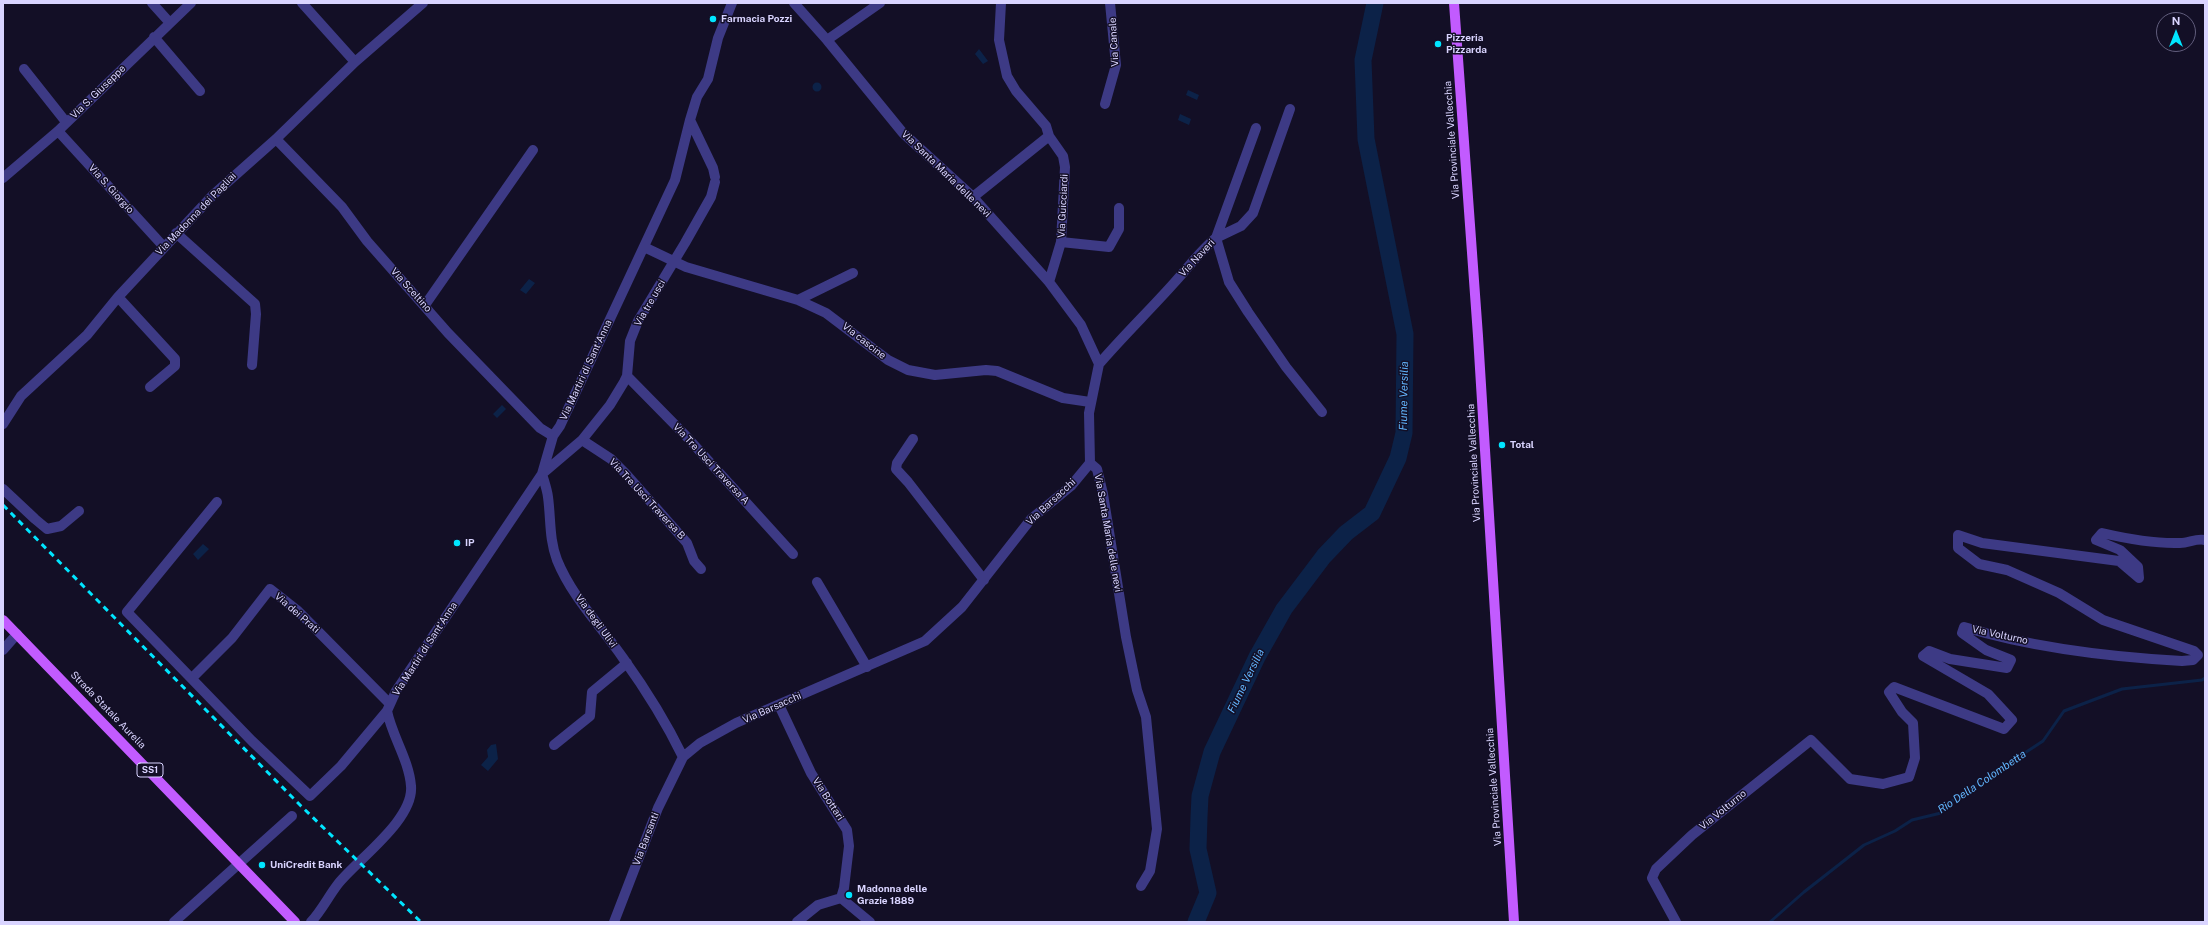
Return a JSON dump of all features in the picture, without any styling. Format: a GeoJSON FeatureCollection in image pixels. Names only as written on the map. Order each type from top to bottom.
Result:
{"type":"FeatureCollection","features":[{"type":"Feature","properties":{"kind":"main road","name":"Via Provinciale Vallecchia"},"geometry":{"type":"LineString","coordinates":[[1454,3],[1478,336],[1514,922]]}},
{"type":"Feature","properties":{"kind":"main road","name":"Strada Statale Aurelia"},"geometry":{"type":"LineString","coordinates":[[3,620],[240,863],[295,922]]}},
{"type":"Feature","properties":{"kind":"street"},"geometry":{"type":"LineString","coordinates":[[152,3],[170,23]]}},
{"type":"Feature","properties":{"kind":"street","name":"Via S. Giuseppe"},"geometry":{"type":"LineString","coordinates":[[3,178],[58,131],[191,3]]}},
{"type":"Feature","properties":{"kind":"street"},"geometry":{"type":"LineString","coordinates":[[302,3],[355,62]]}},
{"type":"Feature","properties":{"kind":"street","name":"Via Madonna dei Pagliai"},"geometry":{"type":"LineString","coordinates":[[3,424],[21,396],[87,335],[118,297],[213,195],[276,139],[355,62],[423,3]]}},
{"type":"Feature","properties":{"kind":"street","name":"Via Martiri di Sant'Anna"},"geometry":{"type":"LineString","coordinates":[[192,678],[252,741],[310,796],[341,766],[388,707],[447,614],[542,474],[553,436],[560,426],[675,180],[697,97],[708,79],[718,38],[732,3]]}},
{"type":"Feature","properties":{"kind":"street","name":"Via Santa Maria delle nevi"},"geometry":{"type":"LineString","coordinates":[[794,3],[828,40],[903,133],[973,197],[1049,282],[1081,325],[1099,364],[1090,402],[1090,462],[1097,470],[1103,494],[1126,637],[1137,690],[1146,717],[1157,829],[1150,871],[1141,886]]}},
{"type":"Feature","properties":{"kind":"street"},"geometry":{"type":"LineString","coordinates":[[828,40],[880,3]]}},
{"type":"Feature","properties":{"kind":"street","name":"Via Guicciardi"},"geometry":{"type":"LineString","coordinates":[[1001,3],[999,40],[1005,70],[1016,91],[1046,126],[1049,136],[1063,156],[1065,166],[1061,242],[1049,282]]}},
{"type":"Feature","properties":{"kind":"street","name":"Via Canale"},"geometry":{"type":"LineString","coordinates":[[1105,104],[1116,65],[1114,26],[1109,3]]}},
{"type":"Feature","properties":{"kind":"street"},"geometry":{"type":"LineString","coordinates":[[154,37],[200,91]]}},
{"type":"Feature","properties":{"kind":"street"},"geometry":{"type":"LineString","coordinates":[[24,69],[66,122]]}},
{"type":"Feature","properties":{"kind":"street"},"geometry":{"type":"LineString","coordinates":[[1290,109],[1253,213],[1241,226],[1216,238],[1229,282],[1286,367],[1322,412]]}},
{"type":"Feature","properties":{"kind":"street","name":"Via tre usci"},"geometry":{"type":"LineString","coordinates":[[542,474],[582,440],[610,405],[627,376],[630,341],[638,321],[711,197],[715,180],[713,168],[690,120]]}},
{"type":"Feature","properties":{"kind":"street","name":"Via Naveri"},"geometry":{"type":"LineString","coordinates":[[1099,364],[1125,334],[1175,283],[1204,248],[1216,238],[1256,128]]}},
{"type":"Feature","properties":{"kind":"street","name":"Via S. Giorgio"},"geometry":{"type":"LineString","coordinates":[[58,131],[164,247]]}},
{"type":"Feature","properties":{"kind":"street"},"geometry":{"type":"LineString","coordinates":[[973,197],[1049,136]]}},
{"type":"Feature","properties":{"kind":"street","name":"Via Sceltino"},"geometry":{"type":"LineString","coordinates":[[276,139],[342,207],[367,241],[425,305],[448,333],[540,428],[553,436]]}},
{"type":"Feature","properties":{"kind":"street"},"geometry":{"type":"LineString","coordinates":[[425,305],[533,150]]}},
{"type":"Feature","properties":{"kind":"street"},"geometry":{"type":"LineString","coordinates":[[1061,242],[1109,248],[1119,230],[1120,208]]}},
{"type":"Feature","properties":{"kind":"street"},"geometry":{"type":"LineString","coordinates":[[176,233],[255,304],[256,314],[252,365]]}},
{"type":"Feature","properties":{"kind":"street","name":"Via cascine"},"geometry":{"type":"LineString","coordinates":[[644,247],[686,267],[798,300],[838,321],[888,360],[908,370],[935,375],[986,370],[996,371],[1063,398],[1090,402]]}},
{"type":"Feature","properties":{"kind":"street"},"geometry":{"type":"LineString","coordinates":[[798,300],[853,273]]}},
{"type":"Feature","properties":{"kind":"street"},"geometry":{"type":"LineString","coordinates":[[118,297],[175,359],[175,366],[150,388]]}},
{"type":"Feature","properties":{"kind":"street","name":"Via Tre Usci Traversa A"},"geometry":{"type":"LineString","coordinates":[[627,376],[686,436],[793,554]]}},
{"type":"Feature","properties":{"kind":"street"},"geometry":{"type":"LineString","coordinates":[[913,439],[897,462],[896,470],[908,482],[984,580]]}},
{"type":"Feature","properties":{"kind":"street","name":"Via Tre Usci Traversa B"},"geometry":{"type":"LineString","coordinates":[[582,440],[611,459],[626,474],[687,543],[694,561],[701,569]]}},
{"type":"Feature","properties":{"kind":"street","name":"Via Barsacchi"},"geometry":{"type":"LineString","coordinates":[[683,757],[700,744],[736,724],[925,641],[962,607],[1031,519],[1071,486],[1090,462]]}},
{"type":"Feature","properties":{"kind":"street","name":"Via degli Ulivi"},"geometry":{"type":"LineString","coordinates":[[542,474],[548,497],[550,533],[557,560],[586,609],[627,663],[669,728],[683,757]]}},
{"type":"Feature","properties":{"kind":"street"},"geometry":{"type":"LineString","coordinates":[[3,489],[47,529],[61,526],[79,511]]}},
{"type":"Feature","properties":{"kind":"street"},"geometry":{"type":"LineString","coordinates":[[192,678],[127,612],[217,502]]}},
{"type":"Feature","properties":{"kind":"street","name":"Via Volturno"},"geometry":{"type":"LineString","coordinates":[[1676,922],[1652,878],[1656,869],[1692,835],[1811,740],[1850,779],[1883,784],[1909,777],[1915,758],[1913,723],[1902,712],[1889,692],[1894,687],[2004,729],[2012,720],[1988,694],[1923,656],[1929,651],[1950,659],[2007,668],[2011,660],[1986,650],[1962,633],[1964,627],[1990,634],[2118,657],[2182,661],[2193,660],[2198,655],[2194,651],[2103,620],[2059,593],[2007,570],[1979,564],[1958,548],[1958,535],[1982,542],[2119,561],[2140,578],[2138,567],[2120,550],[2096,540],[2102,533],[2142,541],[2182,543],[2200,539],[2205,540]]}},
{"type":"Feature","properties":{"kind":"street"},"geometry":{"type":"LineString","coordinates":[[817,582],[866,667]]}},
{"type":"Feature","properties":{"kind":"street","name":"Via dei Prati"},"geometry":{"type":"LineString","coordinates":[[192,678],[232,638],[270,589],[298,611],[388,707]]}},
{"type":"Feature","properties":{"kind":"street"},"geometry":{"type":"LineString","coordinates":[[3,650],[17,634]]}},
{"type":"Feature","properties":{"kind":"street"},"geometry":{"type":"LineString","coordinates":[[554,745],[590,716],[592,692],[627,663]]}},
{"type":"Feature","properties":{"kind":"street","name":"Via Bottari"},"geometry":{"type":"LineString","coordinates":[[779,705],[811,773],[847,830],[849,846],[844,888],[841,898]]}},
{"type":"Feature","properties":{"kind":"street"},"geometry":{"type":"LineString","coordinates":[[311,922],[322,911],[337,886],[401,818],[410,803],[412,787],[410,778],[390,723],[388,707]]}},
{"type":"Feature","properties":{"kind":"street","name":"Via Barsanti"},"geometry":{"type":"LineString","coordinates":[[614,922],[658,808],[683,757]]}},
{"type":"Feature","properties":{"kind":"street"},"geometry":{"type":"LineString","coordinates":[[174,922],[292,816]]}},
{"type":"Feature","properties":{"kind":"street"},"geometry":{"type":"LineString","coordinates":[[797,922],[818,905],[841,898],[870,922]]}},
{"type":"Feature","properties":{"kind":"water"},"geometry":{"type":"Polygon","coordinates":[[[979,49],[988,61],[983,64],[975,54],[979,49]]]}},
{"type":"Feature","properties":{"kind":"water"},"geometry":{"type":"Polygon","coordinates":[[[817,82],[822,87],[817,92],[812,87],[817,82]]]}},
{"type":"Feature","properties":{"kind":"water"},"geometry":{"type":"Polygon","coordinates":[[[1188,90],[1199,95],[1197,100],[1186,95],[1188,90]]]}},
{"type":"Feature","properties":{"kind":"water"},"geometry":{"type":"Polygon","coordinates":[[[1180,114],[1191,119],[1189,125],[1178,120],[1180,114]]]}},
{"type":"Feature","properties":{"kind":"water"},"geometry":{"type":"Polygon","coordinates":[[[529,279],[535,283],[526,294],[520,290],[529,279]]]}},
{"type":"Feature","properties":{"kind":"water"},"geometry":{"type":"Polygon","coordinates":[[[502,405],[506,409],[497,418],[493,414],[502,405]]]}},
{"type":"Feature","properties":{"kind":"water"},"geometry":{"type":"Polygon","coordinates":[[[203,544],[209,549],[198,560],[193,554],[203,544]]]}},
{"type":"Feature","properties":{"kind":"water"},"geometry":{"type":"Polygon","coordinates":[[[496,744],[498,759],[488,771],[481,765],[488,757],[487,750],[491,745],[496,744]]]}},
{"type":"Feature","properties":{"kind":"waterway","name":"Fiume Versilia"},"geometry":{"type":"LineString","coordinates":[[1196,922],[1208,893],[1198,849],[1200,796],[1212,752],[1257,657],[1284,609],[1324,556],[1346,533],[1372,513],[1398,458],[1404,433],[1405,334],[1366,139],[1363,60],[1375,3]]}},
{"type":"Feature","properties":{"kind":"waterway","name":"Rio Della Colombetta"},"geometry":{"type":"LineString","coordinates":[[1770,922],[1804,892],[1864,845],[1895,831],[1912,820],[1941,813],[1953,800],[2043,741],[2064,711],[2122,689],[2202,680],[2205,678]]}},
{"type":"Feature","properties":{"kind":"railway"},"geometry":{"type":"LineString","coordinates":[[3,505],[301,806],[421,922]]}},
{"type":"Feature","properties":{"kind":"place","name":"Farmacia Pozzi"},"geometry":{"type":"Point","coordinates":[713,19]}},
{"type":"Feature","properties":{"kind":"place","name":"Pizzeria Pizzarda"},"geometry":{"type":"Point","coordinates":[1438,44]}},
{"type":"Feature","properties":{"kind":"place","name":"Total"},"geometry":{"type":"Point","coordinates":[1502,445]}},
{"type":"Feature","properties":{"kind":"place","name":"IP"},"geometry":{"type":"Point","coordinates":[457,543]}},
{"type":"Feature","properties":{"kind":"place","name":"UniCredit Bank"},"geometry":{"type":"Point","coordinates":[262,865]}},
{"type":"Feature","properties":{"kind":"place","name":"Madonna delle Grazie 1889"},"geometry":{"type":"Point","coordinates":[849,895]}}]}
